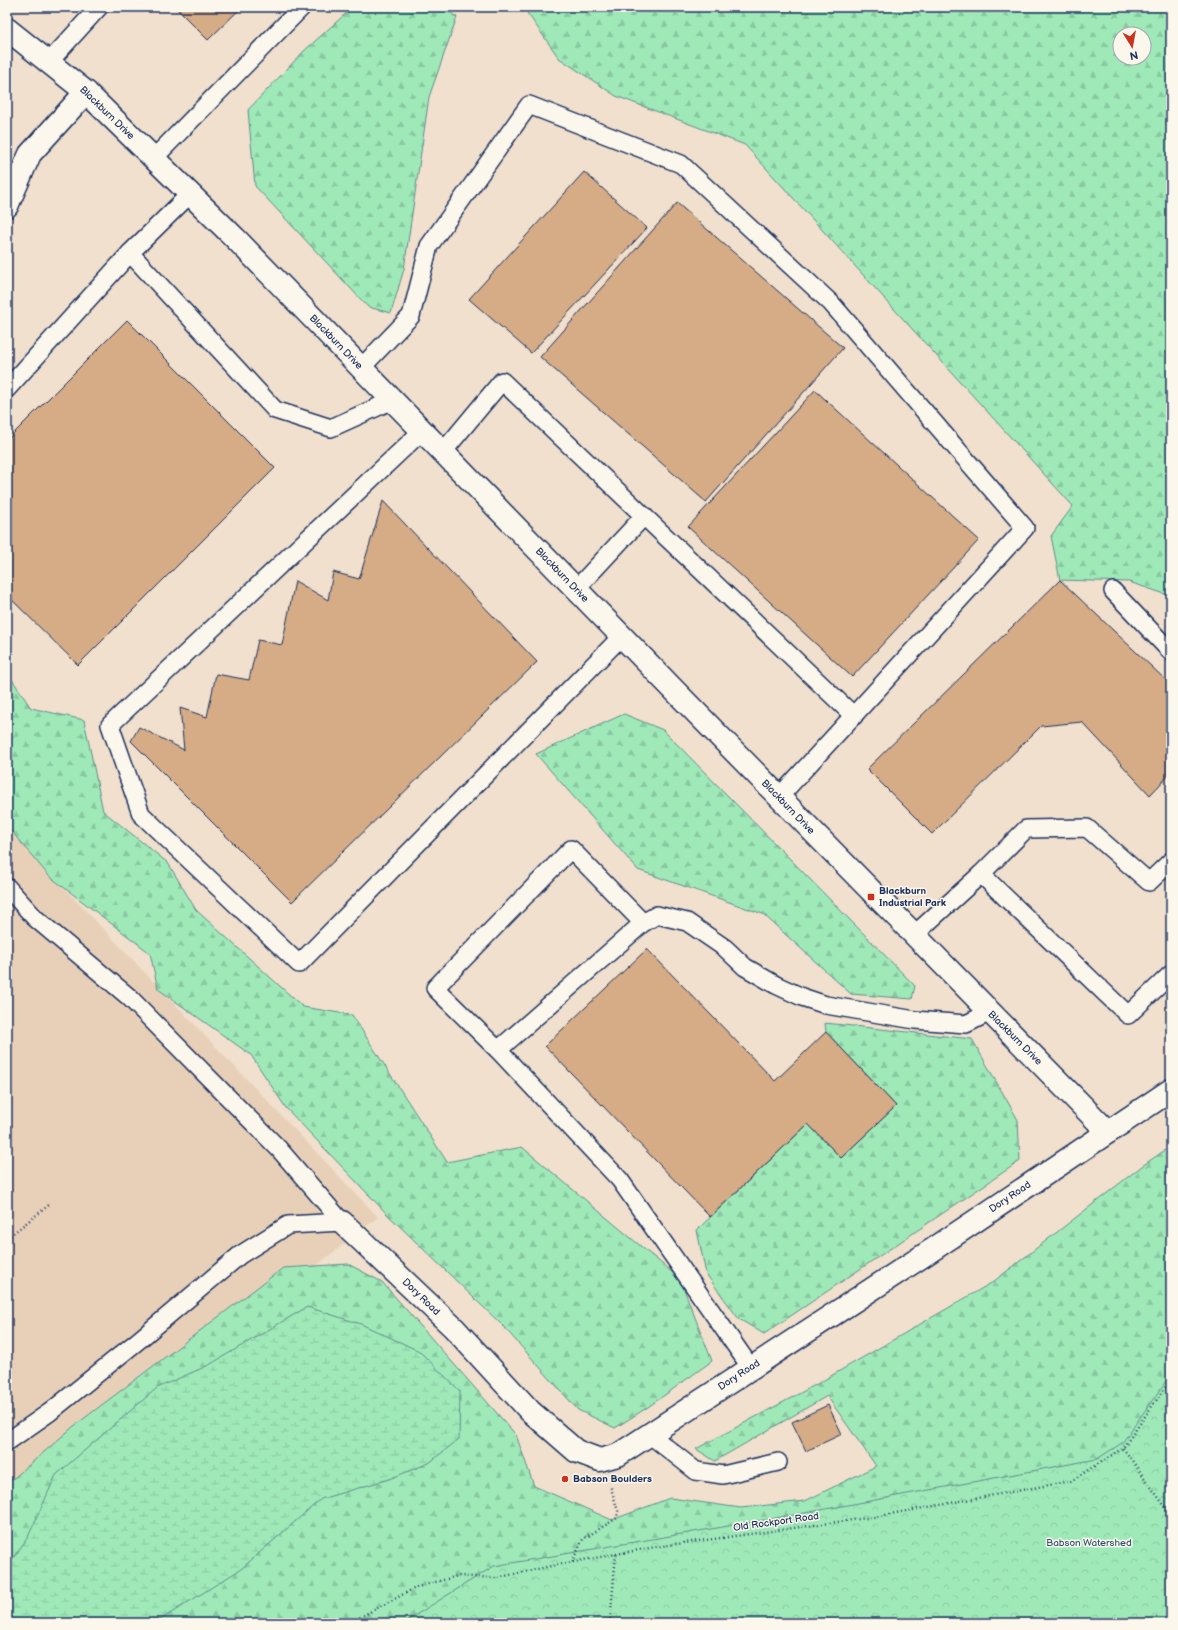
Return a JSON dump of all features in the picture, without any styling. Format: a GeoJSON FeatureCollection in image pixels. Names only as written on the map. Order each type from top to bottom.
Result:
{"type":"FeatureCollection","features":[{"type":"Feature","properties":{"kind":"street","name":"Blackburn Drive"},"geometry":{"type":"LineString","coordinates":[[7,29],[86,92],[190,194],[362,368],[779,797],[1108,1132]]}},
{"type":"Feature","properties":{"kind":"street"},"geometry":{"type":"LineString","coordinates":[[7,206],[30,154],[86,92]]}},
{"type":"Feature","properties":{"kind":"street","name":"Dory Road"},"geometry":{"type":"LineString","coordinates":[[342,1222],[454,1328],[530,1411],[576,1451],[600,1460],[618,1455],[935,1248],[1171,1090]]}},
{"type":"Feature","properties":{"kind":"lane"},"geometry":{"type":"LineString","coordinates":[[49,62],[99,7]]}},
{"type":"Feature","properties":{"kind":"lane"},"geometry":{"type":"LineString","coordinates":[[154,158],[302,7]]}},
{"type":"Feature","properties":{"kind":"lane"},"geometry":{"type":"LineString","coordinates":[[362,368],[411,316],[430,246],[529,105],[681,164],[830,303],[1025,528],[779,797]]}},
{"type":"Feature","properties":{"kind":"lane"},"geometry":{"type":"LineString","coordinates":[[7,389],[130,253],[190,194]]}},
{"type":"Feature","properties":{"kind":"lane"},"geometry":{"type":"LineString","coordinates":[[130,253],[275,410],[331,428],[393,400]]}},
{"type":"Feature","properties":{"kind":"lane"},"geometry":{"type":"LineString","coordinates":[[443,452],[502,381],[854,716]]}},
{"type":"Feature","properties":{"kind":"lane"},"geometry":{"type":"LineString","coordinates":[[422,431],[110,725],[141,814],[299,964],[622,636]]}},
{"type":"Feature","properties":{"kind":"lane"},"geometry":{"type":"LineString","coordinates":[[576,589],[644,516]]}},
{"type":"Feature","properties":{"kind":"lane"},"geometry":{"type":"LineString","coordinates":[[1113,591],[1171,652]]}},
{"type":"Feature","properties":{"kind":"lane"},"geometry":{"type":"LineString","coordinates":[[914,935],[981,874],[1026,829],[1087,828],[1149,882],[1171,861]]}},
{"type":"Feature","properties":{"kind":"lane"},"geometry":{"type":"LineString","coordinates":[[643,923],[571,849],[435,988],[498,1050],[620,1180],[751,1368]]}},
{"type":"Feature","properties":{"kind":"lane"},"geometry":{"type":"LineString","coordinates":[[981,874],[1128,1015],[1171,974]]}},
{"type":"Feature","properties":{"kind":"lane"},"geometry":{"type":"LineString","coordinates":[[7,887],[35,918],[129,998],[279,1149],[342,1222]]}},
{"type":"Feature","properties":{"kind":"lane"},"geometry":{"type":"LineString","coordinates":[[498,1050],[643,923],[657,915],[687,922],[725,948],[745,967],[776,985],[802,997],[826,1005],[915,1020],[966,1024],[990,1012]]}},
{"type":"Feature","properties":{"kind":"lane"},"geometry":{"type":"LineString","coordinates":[[7,1442],[62,1402],[240,1255],[288,1225],[342,1222]]}},
{"type":"Feature","properties":{"kind":"lane"},"geometry":{"type":"LineString","coordinates":[[649,1434],[696,1471],[723,1475],[778,1462]]}},
{"type":"Feature","properties":{"kind":"path"},"geometry":{"type":"LineString","coordinates":[[7,1238],[49,1205]]}},
{"type":"Feature","properties":{"kind":"path","name":"Old Rockport Road"},"geometry":{"type":"LineString","coordinates":[[349,1623],[417,1587],[458,1576],[496,1578],[616,1554],[874,1517],[1071,1481],[1123,1448],[1171,1379]]}},
{"type":"Feature","properties":{"kind":"path"},"geometry":{"type":"LineString","coordinates":[[1123,1448],[1171,1515]]}},
{"type":"Feature","properties":{"kind":"path"},"geometry":{"type":"LineString","coordinates":[[572,1562],[583,1539],[617,1518],[618,1511],[615,1496],[600,1460]]}},
{"type":"Feature","properties":{"kind":"path"},"geometry":{"type":"LineString","coordinates":[[610,1623],[616,1554]]}},
{"type":"Feature","properties":{"kind":"shaded area"},"geometry":{"type":"Polygon","coordinates":[[[7,828],[378,1217],[7,1510],[7,828]]]}},
{"type":"Feature","properties":{"kind":"green space"},"geometry":{"type":"Polygon","coordinates":[[[353,7],[441,7],[457,17],[429,97],[404,269],[391,313],[368,307],[255,186],[248,110],[304,51],[353,7]]]}},
{"type":"Feature","properties":{"kind":"green space"},"geometry":{"type":"Polygon","coordinates":[[[523,7],[1171,7],[1171,596],[1129,582],[1060,580],[1051,536],[1073,506],[745,145],[616,96],[559,58],[523,7]]]}},
{"type":"Feature","properties":{"kind":"green space"},"geometry":{"type":"Polygon","coordinates":[[[7,672],[31,708],[84,720],[103,811],[168,863],[196,910],[303,1007],[352,1015],[447,1162],[522,1147],[680,1279],[712,1361],[648,1407],[615,1428],[578,1410],[502,1325],[388,1215],[286,1108],[251,1055],[158,989],[150,953],[49,876],[7,826],[7,672]]]}},
{"type":"Feature","properties":{"kind":"green space"},"geometry":{"type":"Polygon","coordinates":[[[624,714],[663,730],[915,986],[912,999],[851,994],[763,914],[638,870],[536,754],[624,714]]]}},
{"type":"Feature","properties":{"kind":"green space"},"geometry":{"type":"Polygon","coordinates":[[[825,1023],[972,1039],[1018,1120],[1020,1161],[764,1334],[739,1319],[706,1274],[697,1230],[808,1124],[841,1158],[896,1106],[826,1032],[825,1023]]]}},
{"type":"Feature","properties":{"kind":"green space"},"geometry":{"type":"Polygon","coordinates":[[[1171,1146],[1171,1623],[7,1623],[7,1484],[74,1426],[283,1268],[348,1264],[382,1282],[516,1435],[534,1486],[612,1520],[670,1498],[741,1508],[805,1501],[876,1466],[827,1396],[715,1461],[696,1449],[817,1384],[993,1282],[1142,1166],[1171,1146]]]}},
{"type":"Feature","properties":{"kind":"green space"},"geometry":{"type":"Polygon","coordinates":[[[307,1307],[361,1324],[419,1351],[460,1391],[459,1439],[429,1463],[389,1479],[321,1499],[241,1569],[155,1623],[7,1623],[7,1567],[28,1537],[56,1475],[157,1388],[209,1365],[307,1307]]]}},
{"type":"Feature","properties":{"kind":"green space","name":"Babson Watershed"},"geometry":{"type":"Polygon","coordinates":[[[1171,1374],[1171,1623],[403,1623],[494,1566],[799,1514],[1097,1459],[1122,1443],[1171,1374]]]}},
{"type":"Feature","properties":{"kind":"building"},"geometry":{"type":"Polygon","coordinates":[[[175,7],[242,7],[208,40],[175,7]]]}},
{"type":"Feature","properties":{"kind":"building"},"geometry":{"type":"Polygon","coordinates":[[[584,172],[647,228],[531,353],[469,299],[584,172]]]}},
{"type":"Feature","properties":{"kind":"building"},"geometry":{"type":"Polygon","coordinates":[[[677,203],[843,348],[706,502],[540,357],[677,203]]]}},
{"type":"Feature","properties":{"kind":"building"},"geometry":{"type":"Polygon","coordinates":[[[127,320],[275,468],[78,665],[7,595],[7,440],[127,320]]]}},
{"type":"Feature","properties":{"kind":"building"},"geometry":{"type":"Polygon","coordinates":[[[815,390],[979,540],[852,677],[688,527],[815,390]]]}},
{"type":"Feature","properties":{"kind":"building"},"geometry":{"type":"Polygon","coordinates":[[[383,501],[537,662],[292,902],[131,741],[139,727],[184,750],[180,708],[207,717],[216,674],[249,680],[258,640],[282,645],[295,581],[328,600],[333,572],[359,579],[383,501]]]}},
{"type":"Feature","properties":{"kind":"building"},"geometry":{"type":"Polygon","coordinates":[[[1060,580],[1171,685],[1171,773],[1150,795],[1082,722],[1041,726],[932,834],[867,769],[1060,580]]]}},
{"type":"Feature","properties":{"kind":"building"},"geometry":{"type":"Polygon","coordinates":[[[647,949],[775,1081],[826,1032],[896,1106],[841,1158],[808,1124],[710,1217],[545,1046],[647,949]]]}},
{"type":"Feature","properties":{"kind":"building"},"geometry":{"type":"Polygon","coordinates":[[[828,1405],[842,1434],[806,1451],[792,1422],[828,1405]]]}},
{"type":"Feature","properties":{"kind":"place","name":"Blackburn Industrial Park"},"geometry":{"type":"Point","coordinates":[871,897]}},
{"type":"Feature","properties":{"kind":"place","name":"Babson Boulders"},"geometry":{"type":"Point","coordinates":[565,1479]}}]}
